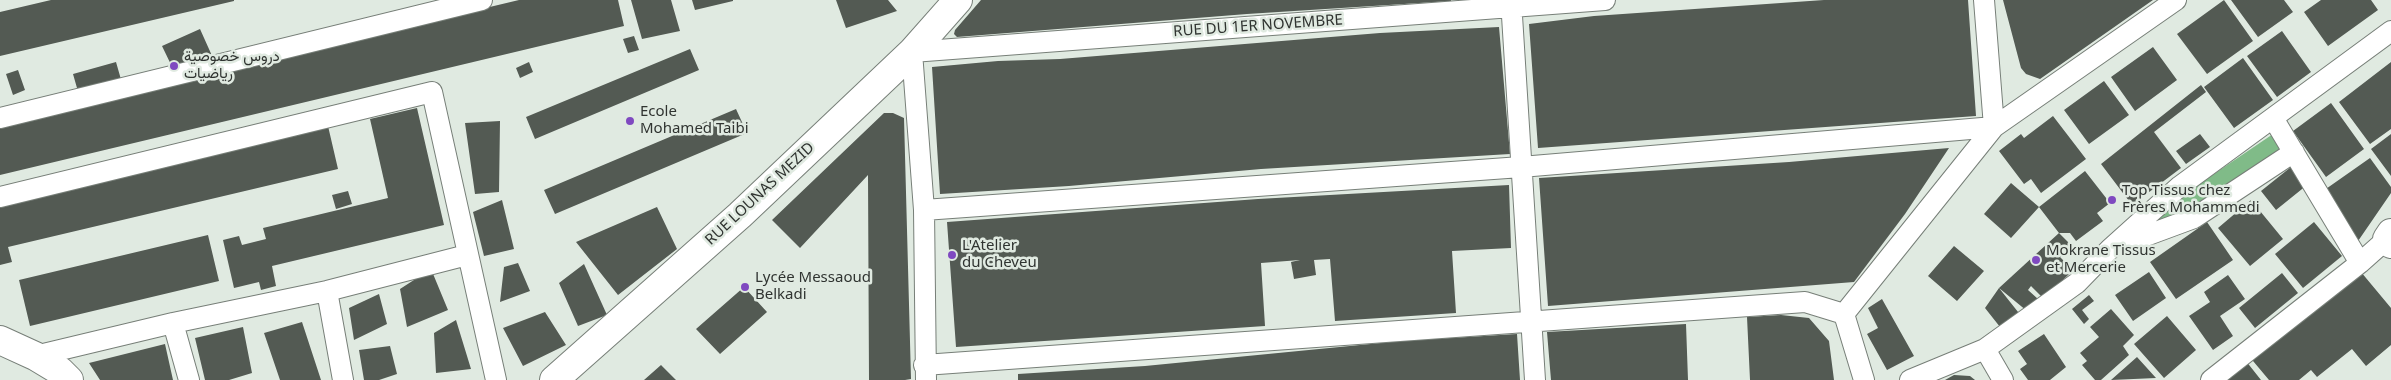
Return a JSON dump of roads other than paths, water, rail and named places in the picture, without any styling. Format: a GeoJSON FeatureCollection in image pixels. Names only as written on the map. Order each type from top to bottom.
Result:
{"type":"FeatureCollection","features":[{"type":"Feature","properties":{"kind":"street"},"geometry":{"type":"LineString","coordinates":[[0,118],[482,0]]}},
{"type":"Feature","properties":{"kind":"street","name":"RUE LOUNAS MEZID"},"geometry":{"type":"LineString","coordinates":[[554,380],[740,215],[912,52],[958,0]]}},
{"type":"Feature","properties":{"kind":"street","name":"RUE DU 1ER NOVEMBRE"},"geometry":{"type":"LineString","coordinates":[[912,52],[1511,4],[1605,0]]}},
{"type":"Feature","properties":{"kind":"street"},"geometry":{"type":"LineString","coordinates":[[1984,0],[1994,127]]}},
{"type":"Feature","properties":{"kind":"street"},"geometry":{"type":"LineString","coordinates":[[1844,314],[1994,127],[2176,0]]}},
{"type":"Feature","properties":{"kind":"street"},"geometry":{"type":"LineString","coordinates":[[1511,4],[1536,380]]}},
{"type":"Feature","properties":{"kind":"street"},"geometry":{"type":"LineString","coordinates":[[1910,380],[1985,350],[2077,283],[2110,249],[2180,186],[2391,31]]}},
{"type":"Feature","properties":{"kind":"street"},"geometry":{"type":"LineString","coordinates":[[912,52],[924,210],[925,373],[1805,302],[1844,314]]}},
{"type":"Feature","properties":{"kind":"street"},"geometry":{"type":"LineString","coordinates":[[0,197],[432,92],[496,380]]}},
{"type":"Feature","properties":{"kind":"street"},"geometry":{"type":"LineString","coordinates":[[2273,118],[2360,263]]}},
{"type":"Feature","properties":{"kind":"street"},"geometry":{"type":"LineString","coordinates":[[924,210],[1521,167],[1994,127]]}},
{"type":"Feature","properties":{"kind":"street"},"geometry":{"type":"LineString","coordinates":[[2110,249],[2194,218],[2294,152]]}},
{"type":"Feature","properties":{"kind":"street"},"geometry":{"type":"LineString","coordinates":[[2211,380],[2390,239]]}},
{"type":"Feature","properties":{"kind":"street"},"geometry":{"type":"LineString","coordinates":[[35,356],[173,323],[326,291],[467,255]]}},
{"type":"Feature","properties":{"kind":"street"},"geometry":{"type":"LineString","coordinates":[[326,291],[344,380]]}},
{"type":"Feature","properties":{"kind":"street"},"geometry":{"type":"LineString","coordinates":[[1844,314],[1864,380]]}},
{"type":"Feature","properties":{"kind":"street"},"geometry":{"type":"LineString","coordinates":[[173,323],[189,380]]}},
{"type":"Feature","properties":{"kind":"street"},"geometry":{"type":"LineString","coordinates":[[0,340],[35,356],[60,371],[69,380]]}},
{"type":"Feature","properties":{"kind":"street"},"geometry":{"type":"LineString","coordinates":[[1985,350],[2003,380]]}},
{"type":"Feature","properties":{"kind":"place","name":"دروس خصوصية رياضيات"},"geometry":{"type":"Point","coordinates":[174,66]}},
{"type":"Feature","properties":{"kind":"place","name":"Ecole Mohamed Taibi"},"geometry":{"type":"Point","coordinates":[630,121]}},
{"type":"Feature","properties":{"kind":"place","name":"Top Tissus chez Frères Mohammedi"},"geometry":{"type":"Point","coordinates":[2112,200]}},
{"type":"Feature","properties":{"kind":"place","name":"L'Atelier du Cheveu"},"geometry":{"type":"Point","coordinates":[952,255]}},
{"type":"Feature","properties":{"kind":"place","name":"Mokrane Tissus et Mercerie"},"geometry":{"type":"Point","coordinates":[2036,260]}},
{"type":"Feature","properties":{"kind":"place","name":"Lycée Messaoud Belkadi"},"geometry":{"type":"Point","coordinates":[745,287]}}]}
